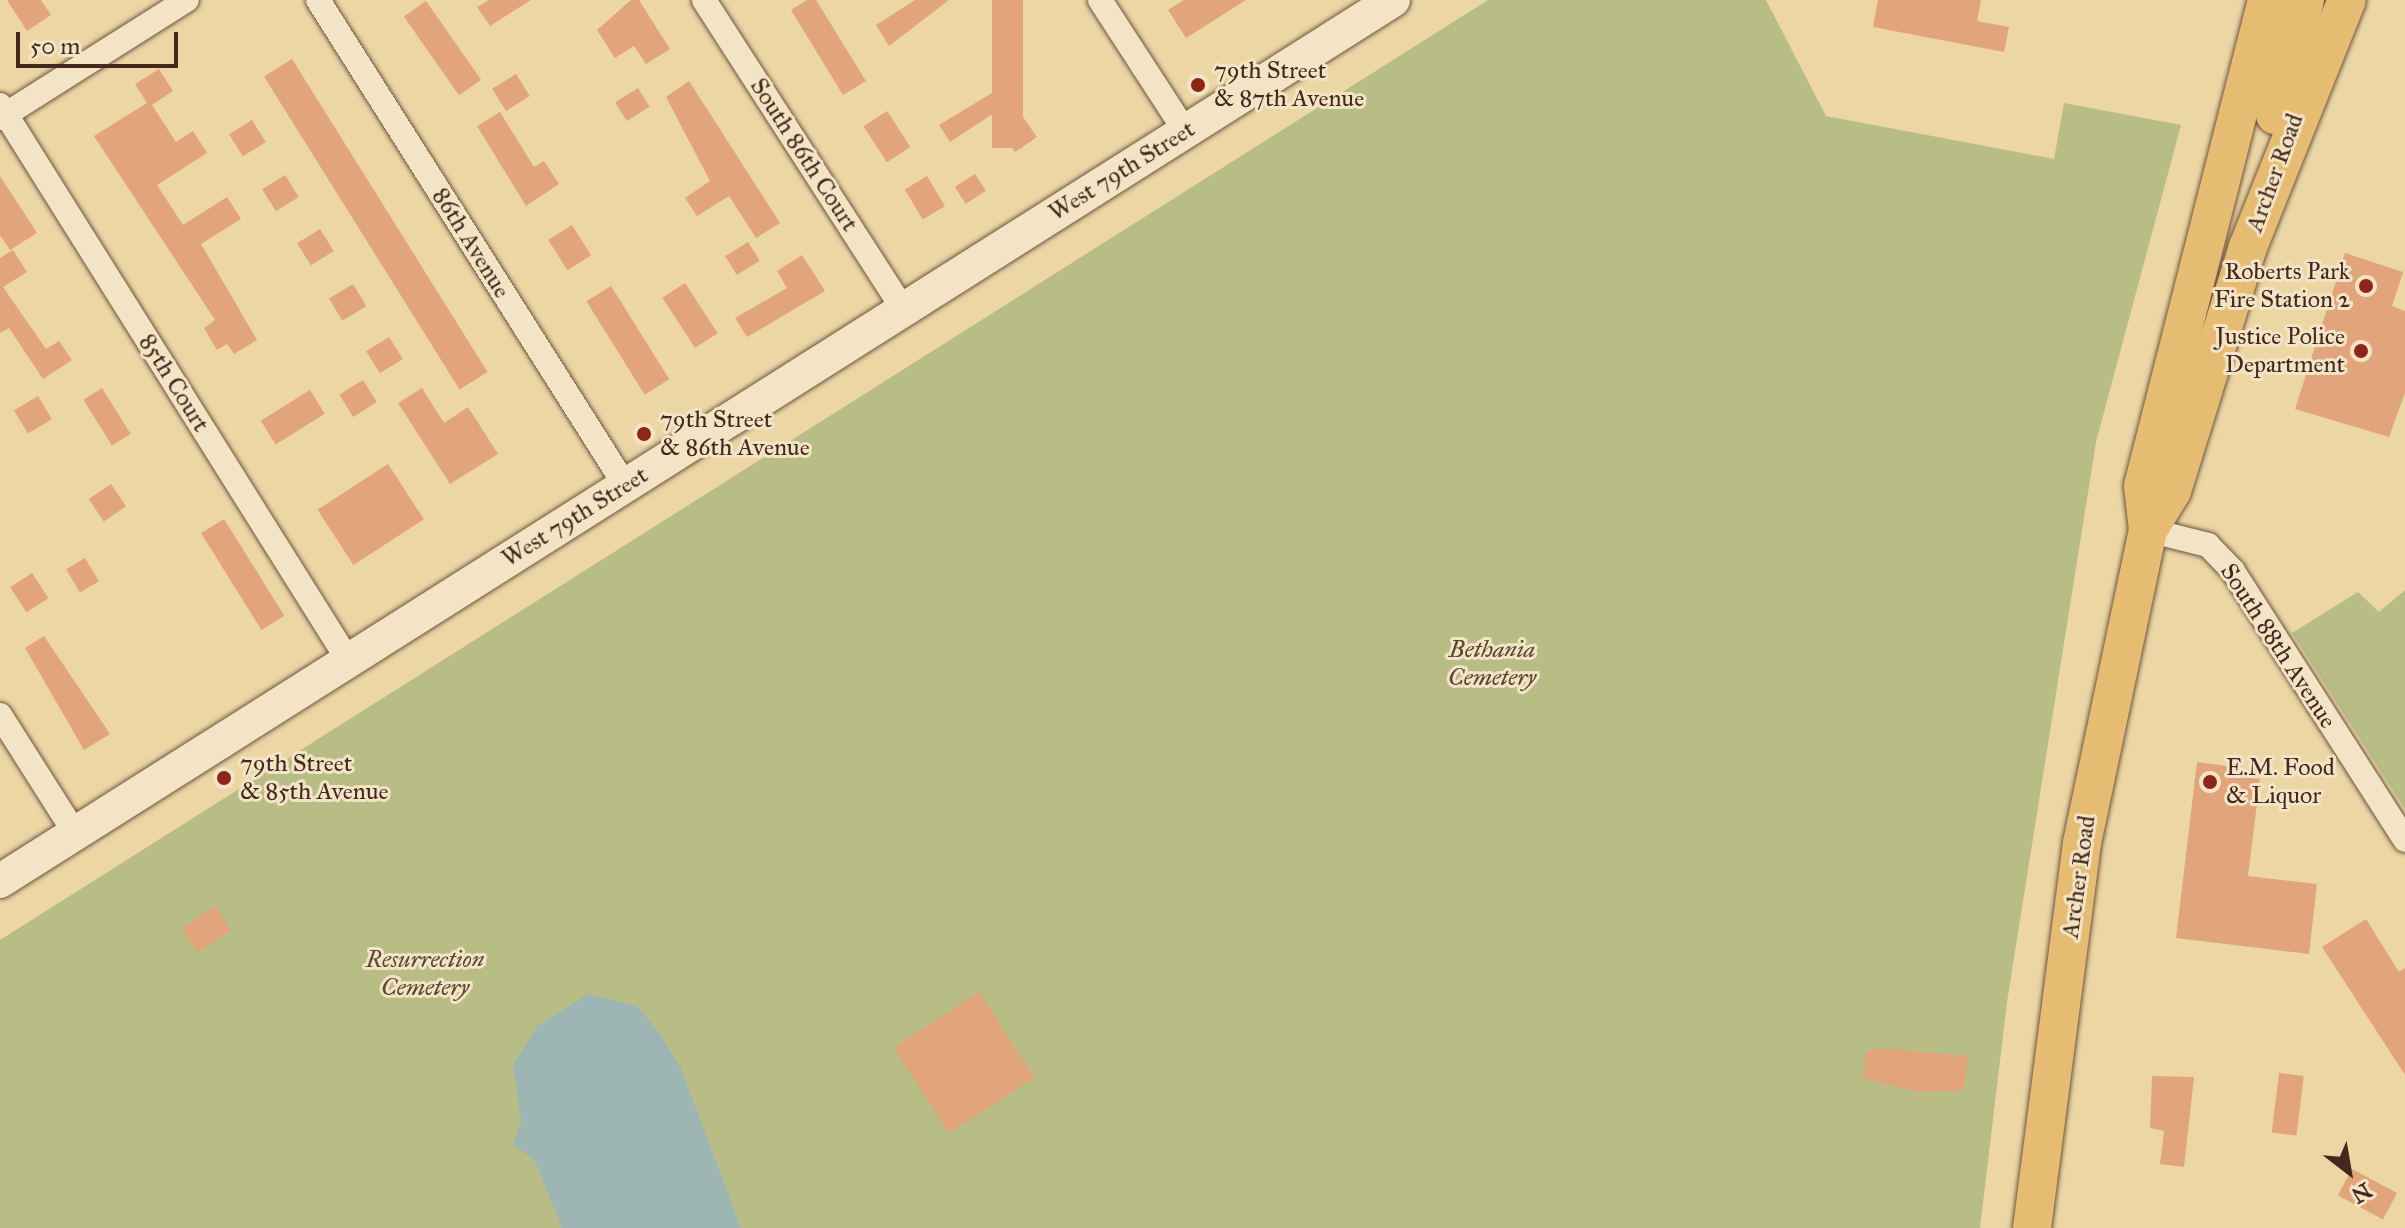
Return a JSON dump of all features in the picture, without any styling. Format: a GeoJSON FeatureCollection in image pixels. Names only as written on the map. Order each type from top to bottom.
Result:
{"type":"FeatureCollection","features":[{"type":"Feature","properties":{"kind":"main road","name":"West 79th Street"},"geometry":{"type":"LineString","coordinates":[[0,881],[1393,0]]}},
{"type":"Feature","properties":{"kind":"main road","name":"Archer Road"},"geometry":{"type":"LineString","coordinates":[[2032,1228],[2082,843],[2148,530],[2143,486],[2267,0]]}},
{"type":"Feature","properties":{"kind":"main road"},"geometry":{"type":"LineString","coordinates":[[2248,247],[2305,0]]}},
{"type":"Feature","properties":{"kind":"main road","name":"Archer Road"},"geometry":{"type":"LineString","coordinates":[[2148,530],[2172,491],[2248,247],[2347,0]]}},
{"type":"Feature","properties":{"kind":"street"},"geometry":{"type":"LineString","coordinates":[[2,113],[187,0]]}},
{"type":"Feature","properties":{"kind":"street","name":"86th Avenue"},"geometry":{"type":"LineString","coordinates":[[318,0],[625,485]]}},
{"type":"Feature","properties":{"kind":"street","name":"South 86th Court"},"geometry":{"type":"LineString","coordinates":[[704,0],[903,309]]}},
{"type":"Feature","properties":{"kind":"street"},"geometry":{"type":"LineString","coordinates":[[1100,0],[1185,131]]}},
{"type":"Feature","properties":{"kind":"street","name":"85th Court"},"geometry":{"type":"LineString","coordinates":[[2,113],[348,660]]}},
{"type":"Feature","properties":{"kind":"street","name":"South 88th Avenue"},"geometry":{"type":"LineString","coordinates":[[2148,530],[2208,545],[2233,571],[2405,840]]}},
{"type":"Feature","properties":{"kind":"street"},"geometry":{"type":"LineString","coordinates":[[0,715],[75,833]]}},
{"type":"Feature","properties":{"kind":"green space","name":"Bethania Cemetery"},"geometry":{"type":"Polygon","coordinates":[[[1488,0],[1766,0],[1826,116],[2054,159],[2064,103],[2181,125],[2096,442],[2007,1002],[1980,1228],[0,1228],[0,940],[1488,0]]]}},
{"type":"Feature","properties":{"kind":"green space"},"geometry":{"type":"Polygon","coordinates":[[[2405,590],[2405,809],[2292,633],[2358,592],[2379,612],[2405,590]]]}},
{"type":"Feature","properties":{"kind":"water"},"geometry":{"type":"Polygon","coordinates":[[[588,994],[637,1006],[658,1031],[681,1068],[741,1228],[562,1228],[534,1159],[513,1145],[521,1121],[513,1065],[537,1026],[588,994]]]}},
{"type":"Feature","properties":{"kind":"building"},"geometry":{"type":"Polygon","coordinates":[[[7,0],[41,0],[51,15],[27,31],[7,0]]]}},
{"type":"Feature","properties":{"kind":"building"},"geometry":{"type":"Polygon","coordinates":[[[489,0],[531,0],[490,26],[477,7],[489,0]]]}},
{"type":"Feature","properties":{"kind":"building"},"geometry":{"type":"Polygon","coordinates":[[[631,0],[639,0],[670,49],[646,64],[634,46],[615,58],[597,30],[631,0]]]}},
{"type":"Feature","properties":{"kind":"building"},"geometry":{"type":"Polygon","coordinates":[[[807,0],[816,0],[866,81],[843,95],[791,10],[807,0]]]}},
{"type":"Feature","properties":{"kind":"building"},"geometry":{"type":"Polygon","coordinates":[[[915,0],[949,0],[889,46],[876,25],[915,0]]]}},
{"type":"Feature","properties":{"kind":"building"},"geometry":{"type":"Polygon","coordinates":[[[992,0],[1023,0],[1023,148],[992,148],[992,0]]]}},
{"type":"Feature","properties":{"kind":"building"},"geometry":{"type":"Polygon","coordinates":[[[1184,0],[1246,0],[1186,38],[1168,10],[1184,0]]]}},
{"type":"Feature","properties":{"kind":"building"},"geometry":{"type":"Polygon","coordinates":[[[1878,0],[1981,0],[1977,21],[2009,27],[2004,52],[1873,27],[1878,0]]]}},
{"type":"Feature","properties":{"kind":"building"},"geometry":{"type":"Polygon","coordinates":[[[426,1],[481,80],[459,95],[404,16],[426,1]]]}},
{"type":"Feature","properties":{"kind":"building"},"geometry":{"type":"Polygon","coordinates":[[[292,59],[488,372],[460,389],[264,76],[292,59]]]}},
{"type":"Feature","properties":{"kind":"building"},"geometry":{"type":"Polygon","coordinates":[[[159,69],[173,91],[152,105],[176,142],[193,131],[207,153],[157,185],[183,225],[227,197],[241,219],[201,244],[257,340],[234,354],[227,344],[217,350],[204,328],[215,320],[94,136],[147,103],[135,84],[159,69]]]}},
{"type":"Feature","properties":{"kind":"building"},"geometry":{"type":"Polygon","coordinates":[[[516,74],[530,96],[506,111],[492,89],[516,74]]]}},
{"type":"Feature","properties":{"kind":"building"},"geometry":{"type":"Polygon","coordinates":[[[689,81],[780,223],[756,238],[729,196],[697,216],[685,198],[710,181],[666,97],[689,81]]]}},
{"type":"Feature","properties":{"kind":"building"},"geometry":{"type":"Polygon","coordinates":[[[1002,87],[1037,137],[1015,152],[991,115],[950,142],[939,125],[1002,87]]]}},
{"type":"Feature","properties":{"kind":"building"},"geometry":{"type":"Polygon","coordinates":[[[638,88],[650,107],[627,121],[615,102],[638,88]]]}},
{"type":"Feature","properties":{"kind":"building"},"geometry":{"type":"Polygon","coordinates":[[[887,111],[910,147],[887,162],[864,126],[887,111]]]}},
{"type":"Feature","properties":{"kind":"building"},"geometry":{"type":"Polygon","coordinates":[[[500,112],[534,167],[544,161],[559,184],[526,206],[477,126],[500,112]]]}},
{"type":"Feature","properties":{"kind":"building"},"geometry":{"type":"Polygon","coordinates":[[[252,120],[266,142],[243,156],[229,134],[252,120]]]}},
{"type":"Feature","properties":{"kind":"building"},"geometry":{"type":"Polygon","coordinates":[[[975,174],[986,191],[966,204],[955,187],[975,174]]]}},
{"type":"Feature","properties":{"kind":"building"},"geometry":{"type":"Polygon","coordinates":[[[285,175],[299,197],[276,211],[262,189],[285,175]]]}},
{"type":"Feature","properties":{"kind":"building"},"geometry":{"type":"Polygon","coordinates":[[[0,176],[37,233],[10,250],[0,235],[0,176]]]}},
{"type":"Feature","properties":{"kind":"building"},"geometry":{"type":"Polygon","coordinates":[[[927,176],[945,206],[923,219],[905,189],[927,176]]]}},
{"type":"Feature","properties":{"kind":"building"},"geometry":{"type":"Polygon","coordinates":[[[572,225],[591,256],[567,270],[548,240],[572,225]]]}},
{"type":"Feature","properties":{"kind":"building"},"geometry":{"type":"Polygon","coordinates":[[[320,229],[334,251],[311,265],[297,243],[320,229]]]}},
{"type":"Feature","properties":{"kind":"building"},"geometry":{"type":"Polygon","coordinates":[[[748,242],[760,261],[737,275],[725,256],[748,242]]]}},
{"type":"Feature","properties":{"kind":"building"},"geometry":{"type":"Polygon","coordinates":[[[13,250],[27,272],[3,287],[46,349],[59,341],[72,360],[43,379],[9,328],[0,333],[0,258],[13,250]]]}},
{"type":"Feature","properties":{"kind":"building","name":"Justice Police Department"},"geometry":{"type":"Polygon","coordinates":[[[2345,253],[2403,272],[2392,306],[2405,311],[2405,393],[2389,437],[2295,409],[2345,253]]]}},
{"type":"Feature","properties":{"kind":"building"},"geometry":{"type":"Polygon","coordinates":[[[802,255],[825,291],[747,337],[735,318],[787,288],[777,271],[802,255]]]}},
{"type":"Feature","properties":{"kind":"building"},"geometry":{"type":"Polygon","coordinates":[[[685,283],[718,333],[695,348],[662,298],[685,283]]]}},
{"type":"Feature","properties":{"kind":"building"},"geometry":{"type":"Polygon","coordinates":[[[353,284],[366,306],[342,321],[329,298],[353,284]]]}},
{"type":"Feature","properties":{"kind":"building"},"geometry":{"type":"Polygon","coordinates":[[[611,286],[669,379],[645,395],[586,301],[611,286]]]}},
{"type":"Feature","properties":{"kind":"building"},"geometry":{"type":"Polygon","coordinates":[[[389,337],[403,359],[380,373],[366,351],[389,337]]]}},
{"type":"Feature","properties":{"kind":"building"},"geometry":{"type":"Polygon","coordinates":[[[363,380],[377,402],[353,417],[339,395],[363,380]]]}},
{"type":"Feature","properties":{"kind":"building"},"geometry":{"type":"Polygon","coordinates":[[[102,388],[131,434],[112,445],[83,400],[102,388]]]}},
{"type":"Feature","properties":{"kind":"building"},"geometry":{"type":"Polygon","coordinates":[[[422,388],[444,423],[468,407],[498,454],[450,484],[398,403],[422,388]]]}},
{"type":"Feature","properties":{"kind":"building"},"geometry":{"type":"Polygon","coordinates":[[[310,390],[325,414],[276,444],[261,421],[310,390]]]}},
{"type":"Feature","properties":{"kind":"building"},"geometry":{"type":"Polygon","coordinates":[[[38,396],[52,419],[28,434],[14,410],[38,396]]]}},
{"type":"Feature","properties":{"kind":"building"},"geometry":{"type":"Polygon","coordinates":[[[388,464],[424,519],[353,565],[318,510],[388,464]]]}},
{"type":"Feature","properties":{"kind":"building"},"geometry":{"type":"Polygon","coordinates":[[[111,484],[126,506],[104,521],[89,499],[111,484]]]}},
{"type":"Feature","properties":{"kind":"building"},"geometry":{"type":"Polygon","coordinates":[[[224,519],[284,616],[262,630],[201,533],[224,519]]]}},
{"type":"Feature","properties":{"kind":"building"},"geometry":{"type":"Polygon","coordinates":[[[85,558],[99,581],[80,592],[66,569],[85,558]]]}},
{"type":"Feature","properties":{"kind":"building"},"geometry":{"type":"Polygon","coordinates":[[[32,573],[48,598],[27,612],[10,587],[32,573]]]}},
{"type":"Feature","properties":{"kind":"building"},"geometry":{"type":"Polygon","coordinates":[[[44,636],[110,734],[84,750],[25,648],[44,636]]]}},
{"type":"Feature","properties":{"kind":"building"},"geometry":{"type":"Polygon","coordinates":[[[2197,762],[2242,768],[2241,777],[2260,779],[2248,876],[2317,884],[2309,954],[2176,938],[2197,762]]]}},
{"type":"Feature","properties":{"kind":"building"},"geometry":{"type":"Polygon","coordinates":[[[215,906],[231,930],[198,952],[182,928],[215,906]]]}},
{"type":"Feature","properties":{"kind":"building"},"geometry":{"type":"Polygon","coordinates":[[[2366,919],[2399,972],[2405,968],[2405,1075],[2322,947],[2366,919]]]}},
{"type":"Feature","properties":{"kind":"building"},"geometry":{"type":"Polygon","coordinates":[[[979,992],[1035,1078],[949,1133],[893,1048],[979,992]]]}},
{"type":"Feature","properties":{"kind":"building"},"geometry":{"type":"Polygon","coordinates":[[[1879,1048],[1968,1056],[1964,1090],[1918,1092],[1863,1078],[1866,1052],[1879,1048]]]}},
{"type":"Feature","properties":{"kind":"building"},"geometry":{"type":"Polygon","coordinates":[[[2279,1073],[2304,1076],[2297,1136],[2272,1133],[2279,1073]]]}},
{"type":"Feature","properties":{"kind":"building"},"geometry":{"type":"Polygon","coordinates":[[[2152,1076],[2194,1077],[2184,1167],[2160,1164],[2164,1131],[2150,1128],[2152,1076]]]}},
{"type":"Feature","properties":{"kind":"building"},"geometry":{"type":"Polygon","coordinates":[[[2352,1169],[2397,1193],[2383,1219],[2338,1195],[2352,1169]]]}},
{"type":"Feature","properties":{"kind":"place","name":"79th Street & 87th Avenue"},"geometry":{"type":"Point","coordinates":[1198,85]}},
{"type":"Feature","properties":{"kind":"place","name":"Roberts Park Fire Station 2"},"geometry":{"type":"Point","coordinates":[2366,286]}},
{"type":"Feature","properties":{"kind":"place","name":"Justice Police Department"},"geometry":{"type":"Point","coordinates":[2361,351]}},
{"type":"Feature","properties":{"kind":"place","name":"79th Street & 86th Avenue"},"geometry":{"type":"Point","coordinates":[644,434]}},
{"type":"Feature","properties":{"kind":"place","name":"79th Street & 85th Avenue"},"geometry":{"type":"Point","coordinates":[224,778]}},
{"type":"Feature","properties":{"kind":"place","name":"E.M. Food & Liquor"},"geometry":{"type":"Point","coordinates":[2210,782]}},
{"type":"Feature","properties":{"kind":"park label","name":"Resurrection Cemetery"},"geometry":{"type":"Point","coordinates":[425,974]}}]}
